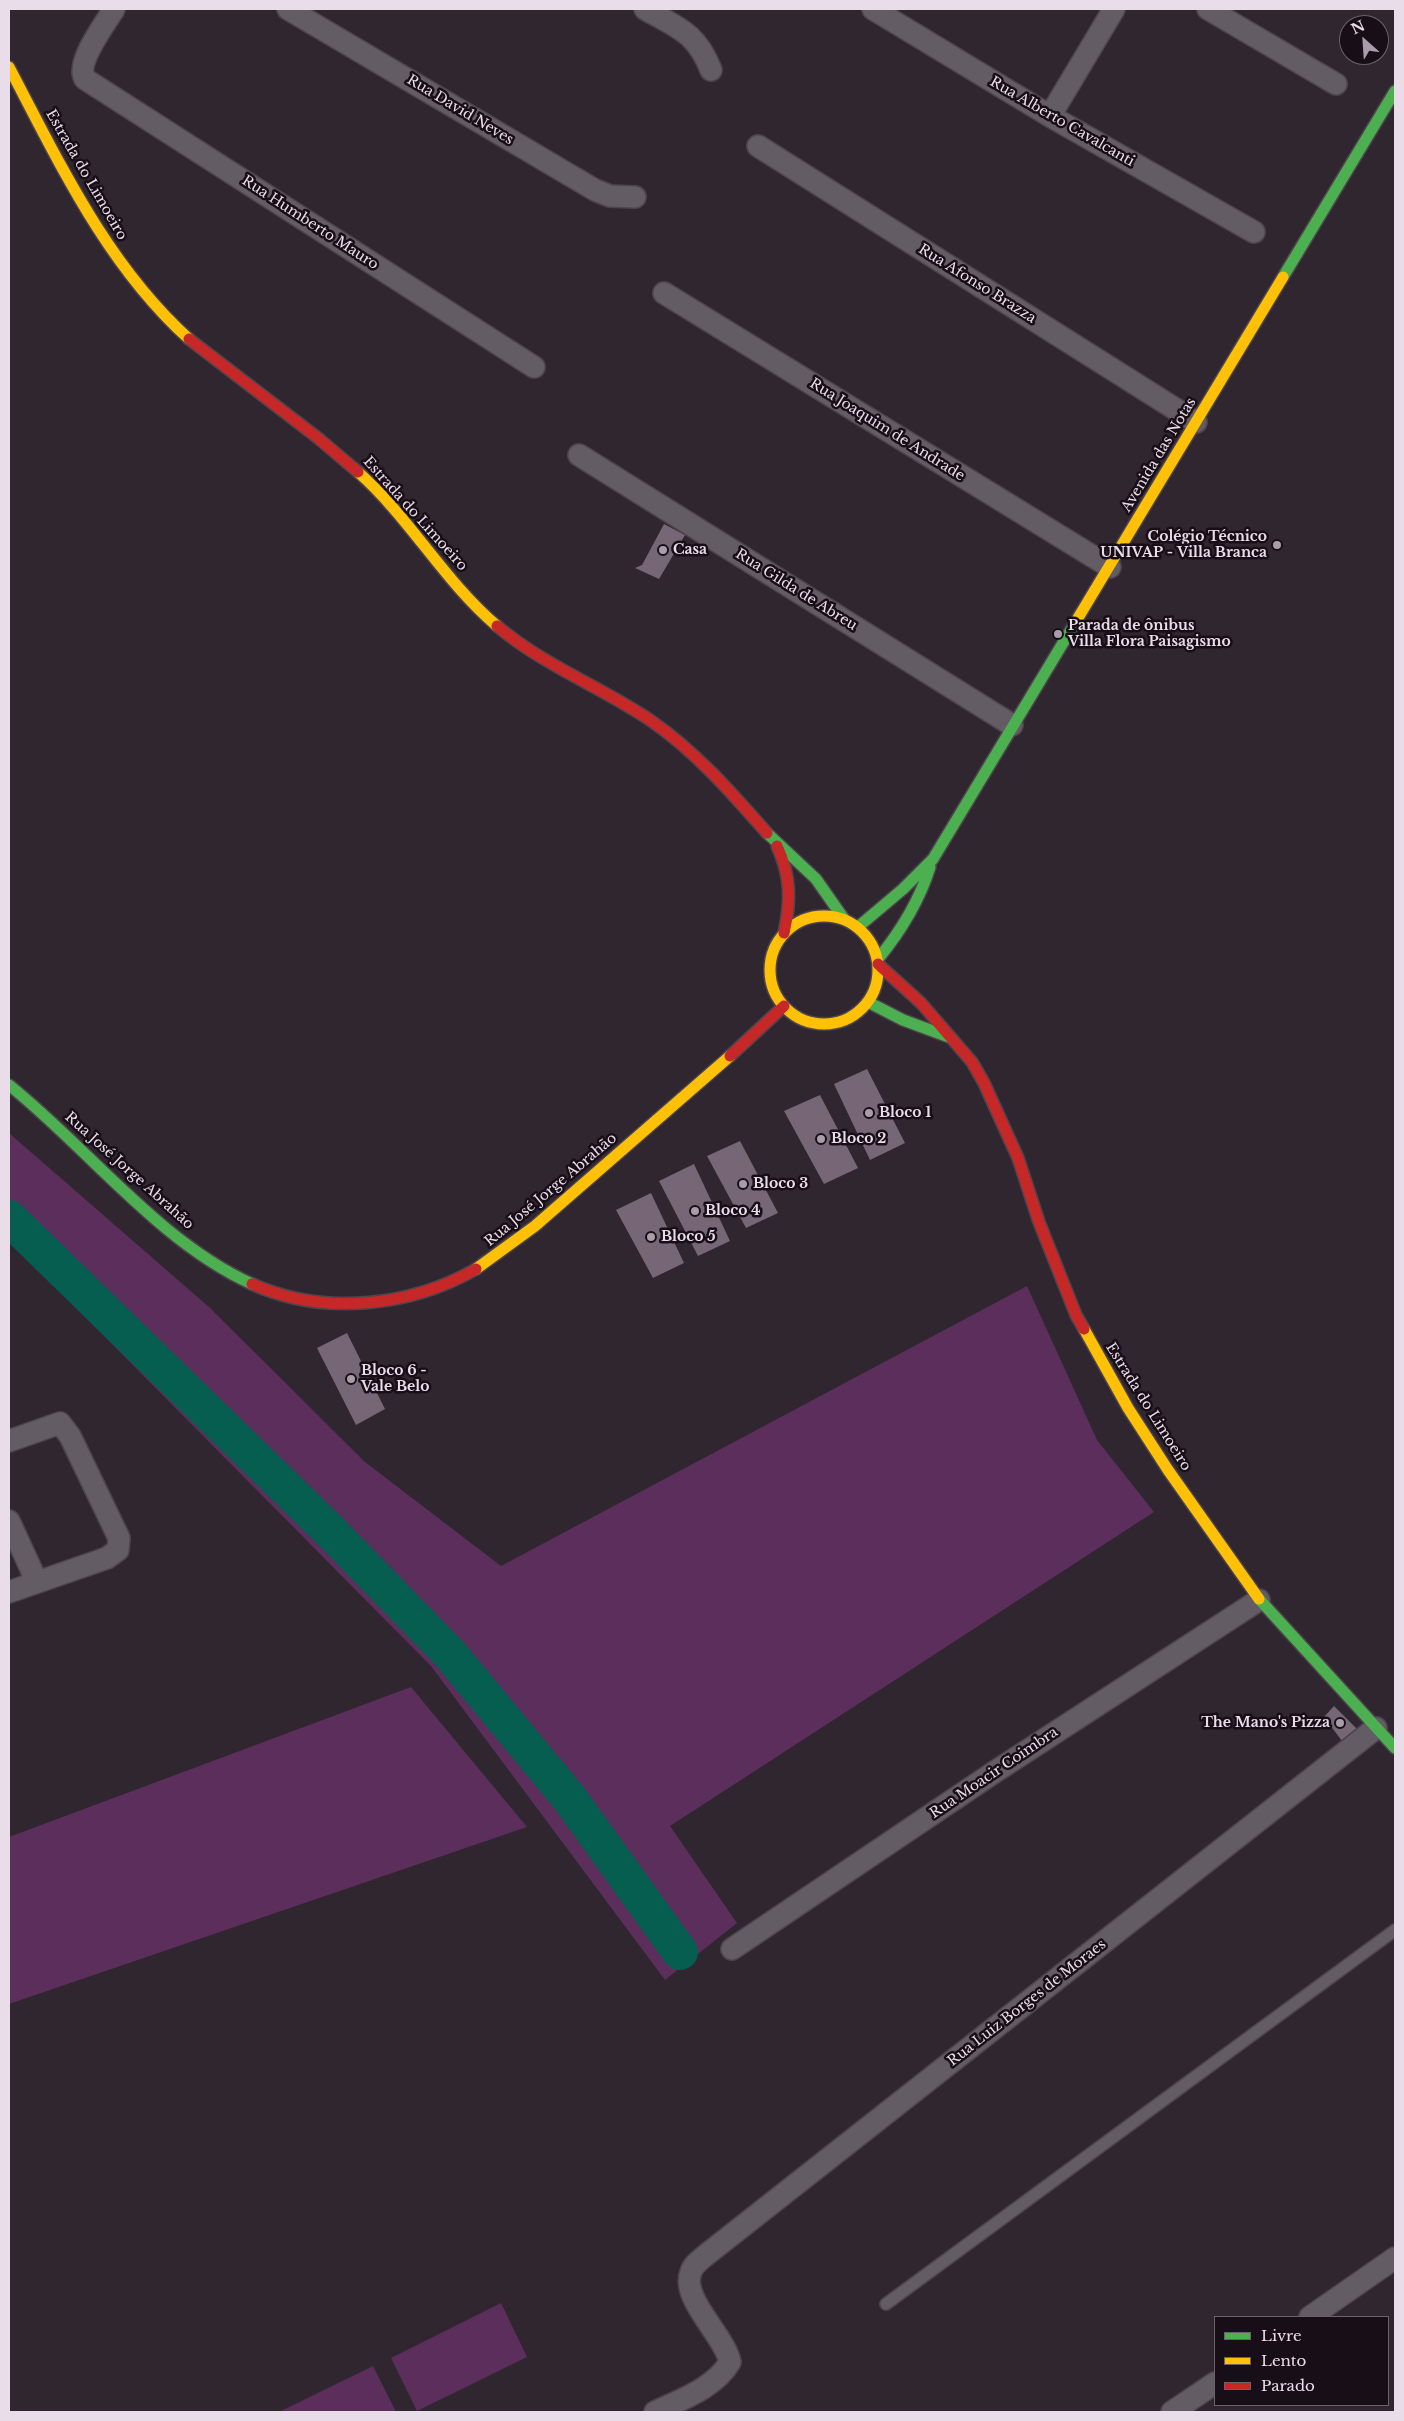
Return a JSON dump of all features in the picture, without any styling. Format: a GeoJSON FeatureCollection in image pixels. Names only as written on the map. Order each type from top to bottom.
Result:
{"type":"FeatureCollection","features":[{"type":"Feature","properties":{"kind":"main road","name":"Estrada do Limoeiro"},"geometry":{"type":"LineString","coordinates":[[9,68],[105,242],[146,296],[171,323],[214,360],[304,426],[348,462],[394,510],[484,614],[505,632],[650,720],[697,755],[774,840],[810,875],[836,904],[844,919]]}},
{"type":"Feature","properties":{"kind":"main road","name":"Avenida das Notas"},"geometry":{"type":"LineString","coordinates":[[858,927],[903,889],[932,859],[1395,92]]}},
{"type":"Feature","properties":{"kind":"main road","name":"Estrada do Limoeiro"},"geometry":{"type":"LineString","coordinates":[[774,840],[786,864],[791,889],[791,903],[784,933]]}},
{"type":"Feature","properties":{"kind":"main road","name":"Avenida das Notas"},"geometry":{"type":"LineString","coordinates":[[868,1002],[878,977],[878,961],[921,894],[932,859]]}},
{"type":"Feature","properties":{"kind":"main road"},"geometry":{"type":"LineString","coordinates":[[868,1002],[856,1013],[842,1020],[827,1024],[811,1022],[796,1016],[784,1006],[772,983],[770,970],[772,956],[784,933],[797,923],[812,917],[829,915],[844,919],[858,927],[871,941],[878,961]]}},
{"type":"Feature","properties":{"kind":"main road","name":"Estrada do Limoeiro"},"geometry":{"type":"LineString","coordinates":[[878,961],[921,1003],[972,1062],[1005,1124],[1053,1260],[1076,1315],[1095,1352],[1180,1488],[1259,1600],[1395,1748]]}},
{"type":"Feature","properties":{"kind":"main road","name":"Estrada do Limoeiro"},"geometry":{"type":"LineString","coordinates":[[868,1002],[903,1020],[949,1037]]}},
{"type":"Feature","properties":{"kind":"main road","name":"Rua José Jorge Abrahão"},"geometry":{"type":"LineString","coordinates":[[9,1085],[35,1106],[148,1212],[226,1271],[258,1286],[288,1296],[350,1302],[383,1300],[424,1293],[457,1280],[524,1236],[728,1058],[784,1006]]}},
{"type":"Feature","properties":{"kind":"street","name":"Rua Humberto Mauro"},"geometry":{"type":"LineString","coordinates":[[114,9],[83,61],[82,75],[85,79],[534,366]]}},
{"type":"Feature","properties":{"kind":"street","name":"Rua David Neves"},"geometry":{"type":"LineString","coordinates":[[288,9],[595,190],[610,196],[635,197]]}},
{"type":"Feature","properties":{"kind":"street"},"geometry":{"type":"LineString","coordinates":[[645,9],[688,33],[704,51],[711,70]]}},
{"type":"Feature","properties":{"kind":"street","name":"Rua Alberto Cavalcanti"},"geometry":{"type":"LineString","coordinates":[[873,9],[1050,116],[1254,232]]}},
{"type":"Feature","properties":{"kind":"street"},"geometry":{"type":"LineString","coordinates":[[1050,116],[1114,9]]}},
{"type":"Feature","properties":{"kind":"street"},"geometry":{"type":"LineString","coordinates":[[1208,9],[1336,84]]}},
{"type":"Feature","properties":{"kind":"street","name":"Rua Afonso Brazza"},"geometry":{"type":"LineString","coordinates":[[758,146],[1196,422]]}},
{"type":"Feature","properties":{"kind":"street","name":"Rua Joaquim de Andrade"},"geometry":{"type":"LineString","coordinates":[[664,293],[1110,567]]}},
{"type":"Feature","properties":{"kind":"street","name":"Rua Gilda de Abreu"},"geometry":{"type":"LineString","coordinates":[[579,455],[1012,725]]}},
{"type":"Feature","properties":{"kind":"street"},"geometry":{"type":"LineString","coordinates":[[9,1441],[60,1422],[70,1436],[119,1538],[118,1550],[107,1558],[9,1592]]}},
{"type":"Feature","properties":{"kind":"street"},"geometry":{"type":"LineString","coordinates":[[9,1521],[37,1582]]}},
{"type":"Feature","properties":{"kind":"street","name":"Rua Moacir Coimbra"},"geometry":{"type":"LineString","coordinates":[[732,1949],[993,1773],[1259,1600]]}},
{"type":"Feature","properties":{"kind":"street","name":"Rua Luiz Borges de Moraes"},"geometry":{"type":"LineString","coordinates":[[655,2412],[724,2374],[730,2362],[728,2351],[694,2298],[689,2285],[690,2273],[706,2255],[1376,1728]]}},
{"type":"Feature","properties":{"kind":"street"},"geometry":{"type":"LineString","coordinates":[[1311,2316],[1395,2258]]}},
{"type":"Feature","properties":{"kind":"street"},"geometry":{"type":"LineString","coordinates":[[1172,2412],[1214,2383]]}},
{"type":"Feature","properties":{"kind":"lane"},"geometry":{"type":"LineString","coordinates":[[886,2304],[1395,1930]]}},
{"type":"Feature","properties":{"kind":"shaded area"},"geometry":{"type":"Polygon","coordinates":[[[9,1133],[209,1307],[365,1462],[501,1566],[1027,1286],[1097,1440],[1154,1512],[670,1826],[737,1923],[665,1980],[431,1666],[9,1240],[9,1133]]]}},
{"type":"Feature","properties":{"kind":"shaded area"},"geometry":{"type":"Polygon","coordinates":[[[411,1687],[527,1827],[9,2004],[9,1837],[411,1687]]]}},
{"type":"Feature","properties":{"kind":"shaded area"},"geometry":{"type":"Polygon","coordinates":[[[501,2303],[527,2357],[417,2411],[391,2358],[501,2303]]]}},
{"type":"Feature","properties":{"kind":"shaded area"},"geometry":{"type":"Polygon","coordinates":[[[373,2366],[396,2412],[279,2412],[373,2366]]]}},
{"type":"Feature","properties":{"kind":"building","name":"Casa"},"geometry":{"type":"Polygon","coordinates":[[[664,524],[685,535],[659,579],[635,568],[642,565],[664,524]]]}},
{"type":"Feature","properties":{"kind":"building","name":"Bloco 1"},"geometry":{"type":"Polygon","coordinates":[[[867,1069],[905,1143],[870,1160],[834,1084],[867,1069]]]}},
{"type":"Feature","properties":{"kind":"building","name":"Bloco 2"},"geometry":{"type":"Polygon","coordinates":[[[820,1095],[858,1168],[824,1184],[784,1111],[820,1095]]]}},
{"type":"Feature","properties":{"kind":"building","name":"Bloco 3"},"geometry":{"type":"Polygon","coordinates":[[[740,1141],[778,1213],[746,1228],[707,1156],[740,1141]]]}},
{"type":"Feature","properties":{"kind":"building","name":"Bloco 4"},"geometry":{"type":"Polygon","coordinates":[[[694,1164],[730,1241],[698,1256],[659,1181],[694,1164]]]}},
{"type":"Feature","properties":{"kind":"building","name":"Bloco 5"},"geometry":{"type":"Polygon","coordinates":[[[651,1193],[684,1263],[653,1278],[616,1210],[651,1193]]]}},
{"type":"Feature","properties":{"kind":"building","name":"Bloco 6 - Vale Belo"},"geometry":{"type":"Polygon","coordinates":[[[347,1333],[385,1409],[356,1425],[317,1348],[347,1333]]]}},
{"type":"Feature","properties":{"kind":"building","name":"The Mano's Pizza"},"geometry":{"type":"Polygon","coordinates":[[[1334,1706],[1357,1729],[1342,1741],[1324,1717],[1334,1706]]]}},
{"type":"Feature","properties":{"kind":"waterway"},"geometry":{"type":"LineString","coordinates":[[9,1218],[333,1534],[450,1654],[570,1799],[680,1952]]}},
{"type":"Feature","properties":{"kind":"traffic: fast"},"geometry":{"type":"LineString","coordinates":[[1283,277],[1395,91]]}},
{"type":"Feature","properties":{"kind":"traffic: fast"},"geometry":{"type":"LineString","coordinates":[[858,927],[903,889],[933,859],[1075,623]]}},
{"type":"Feature","properties":{"kind":"traffic: fast"},"geometry":{"type":"LineString","coordinates":[[767,833],[816,879],[844,919]]}},
{"type":"Feature","properties":{"kind":"traffic: fast"},"geometry":{"type":"LineString","coordinates":[[878,959],[908,916],[926,880],[930,867]]}},
{"type":"Feature","properties":{"kind":"traffic: fast"},"geometry":{"type":"LineString","coordinates":[[868,1002],[903,1020],[949,1037]]}},
{"type":"Feature","properties":{"kind":"traffic: fast"},"geometry":{"type":"LineString","coordinates":[[9,1085],[155,1219],[186,1244],[218,1266],[252,1284]]}},
{"type":"Feature","properties":{"kind":"traffic: fast"},"geometry":{"type":"LineString","coordinates":[[1259,1599],[1395,1748]]}},
{"type":"Feature","properties":{"kind":"traffic: slow"},"geometry":{"type":"LineString","coordinates":[[9,67],[87,212],[109,246],[133,279],[189,339]]}},
{"type":"Feature","properties":{"kind":"traffic: slow"},"geometry":{"type":"LineString","coordinates":[[1075,623],[1283,277]]}},
{"type":"Feature","properties":{"kind":"traffic: slow"},"geometry":{"type":"LineString","coordinates":[[358,472],[394,509],[460,589],[497,626]]}},
{"type":"Feature","properties":{"kind":"traffic: slow"},"geometry":{"type":"LineString","coordinates":[[824,916],[845,920],[862,932],[874,949],[878,970],[874,991],[862,1008],[845,1020],[824,1024],[803,1020],[786,1008],[774,991],[770,970],[774,949],[786,932],[803,920],[824,916]]}},
{"type":"Feature","properties":{"kind":"traffic: slow"},"geometry":{"type":"LineString","coordinates":[[476,1269],[535,1226],[730,1056]]}},
{"type":"Feature","properties":{"kind":"traffic: slow"},"geometry":{"type":"LineString","coordinates":[[1084,1329],[1128,1408],[1168,1470],[1259,1599]]}},
{"type":"Feature","properties":{"kind":"traffic: jam"},"geometry":{"type":"LineString","coordinates":[[189,339],[318,438],[358,472]]}},
{"type":"Feature","properties":{"kind":"traffic: jam"},"geometry":{"type":"LineString","coordinates":[[497,626],[533,652],[631,708],[666,732],[712,773],[767,833]]}},
{"type":"Feature","properties":{"kind":"traffic: jam"},"geometry":{"type":"LineString","coordinates":[[777,846],[785,868],[789,899],[784,933]]}},
{"type":"Feature","properties":{"kind":"traffic: jam"},"geometry":{"type":"LineString","coordinates":[[878,964],[921,1003],[972,1062],[984,1083],[1018,1158],[1039,1222],[1076,1315],[1084,1329]]}},
{"type":"Feature","properties":{"kind":"traffic: jam"},"geometry":{"type":"LineString","coordinates":[[730,1056],[784,1006]]}},
{"type":"Feature","properties":{"kind":"traffic: jam"},"geometry":{"type":"LineString","coordinates":[[252,1284],[279,1294],[308,1300],[366,1303],[395,1299],[423,1292],[450,1282],[476,1269]]}},
{"type":"Feature","properties":{"kind":"place","name":"Colégio Técnico UNIVAP - Villa Branca"},"geometry":{"type":"Point","coordinates":[1277,545]}},
{"type":"Feature","properties":{"kind":"place","name":"Casa"},"geometry":{"type":"Point","coordinates":[663,550]}},
{"type":"Feature","properties":{"kind":"place","name":"Parada de ônibus Villa Flora Paisagismo"},"geometry":{"type":"Point","coordinates":[1058,634]}},
{"type":"Feature","properties":{"kind":"place","name":"Bloco 1"},"geometry":{"type":"Point","coordinates":[869,1113]}},
{"type":"Feature","properties":{"kind":"place","name":"Bloco 2"},"geometry":{"type":"Point","coordinates":[821,1139]}},
{"type":"Feature","properties":{"kind":"place","name":"Bloco 3"},"geometry":{"type":"Point","coordinates":[743,1184]}},
{"type":"Feature","properties":{"kind":"place","name":"Bloco 4"},"geometry":{"type":"Point","coordinates":[695,1211]}},
{"type":"Feature","properties":{"kind":"place","name":"Bloco 5"},"geometry":{"type":"Point","coordinates":[651,1237]}},
{"type":"Feature","properties":{"kind":"place","name":"Bloco 6 - Vale Belo"},"geometry":{"type":"Point","coordinates":[351,1379]}},
{"type":"Feature","properties":{"kind":"place","name":"The Mano's Pizza"},"geometry":{"type":"Point","coordinates":[1340,1723]}}]}
